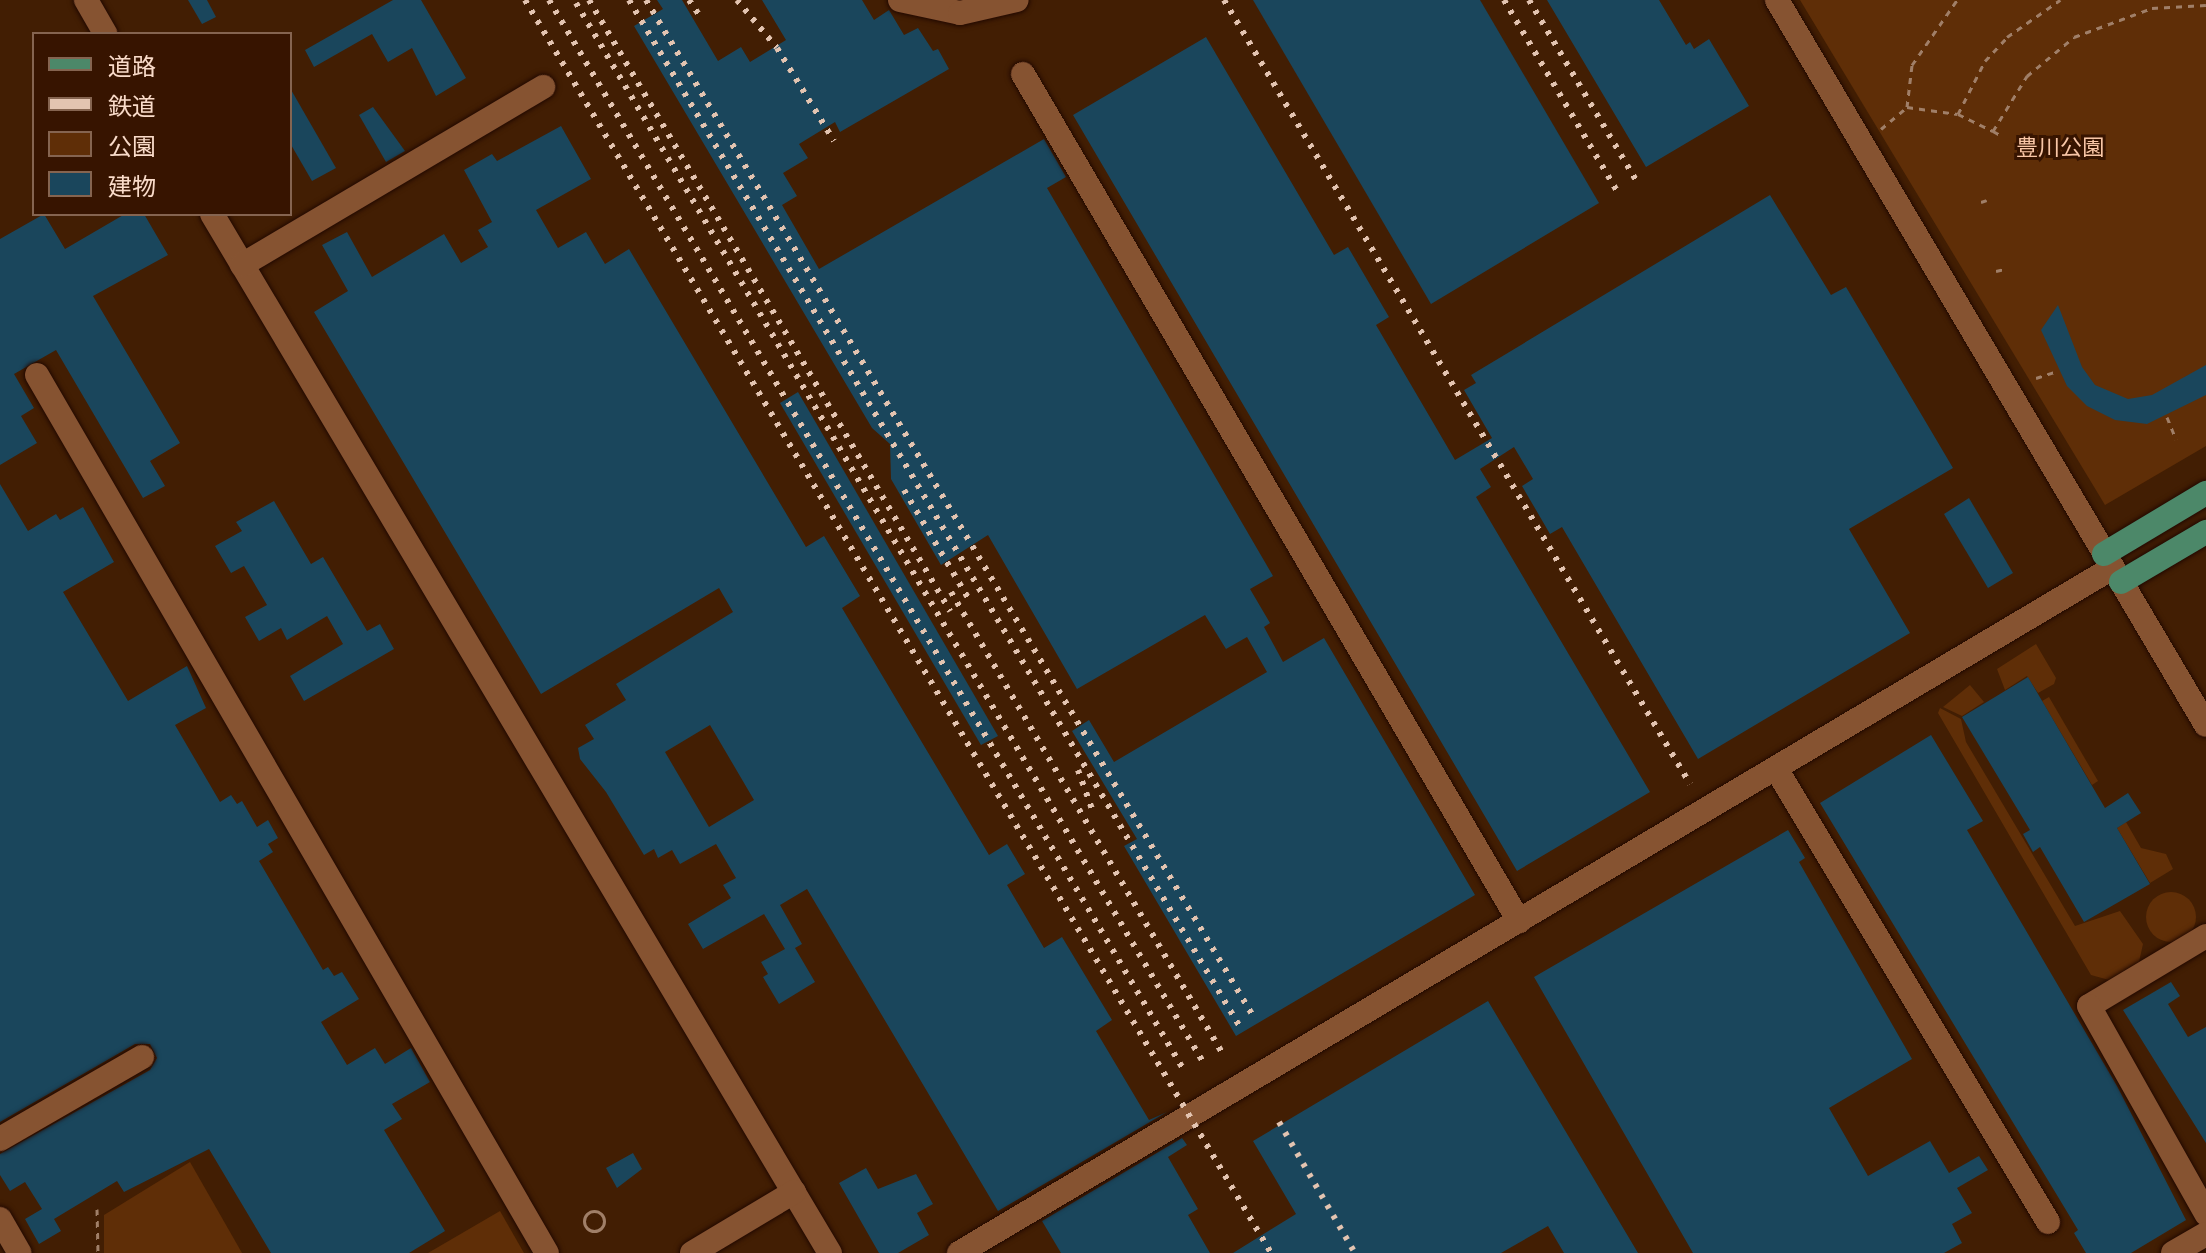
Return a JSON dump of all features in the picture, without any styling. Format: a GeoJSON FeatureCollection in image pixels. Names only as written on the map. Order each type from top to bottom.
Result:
{"type":"FeatureCollection","features":[{"type":"Feature","properties":{"kind":"main road"},"geometry":{"type":"LineString","coordinates":[[2113,568],[2206,493]]}},
{"type":"Feature","properties":{"kind":"main road"},"geometry":{"type":"LineString","coordinates":[[2113,568],[2206,532]]}},
{"type":"Feature","properties":{"kind":"street"},"geometry":{"type":"LineString","coordinates":[[86,0],[105,32]]}},
{"type":"Feature","properties":{"kind":"street"},"geometry":{"type":"LineString","coordinates":[[900,0],[960,13],[1017,0]]}},
{"type":"Feature","properties":{"kind":"street"},"geometry":{"type":"LineString","coordinates":[[1777,0],[2206,725]]}},
{"type":"Feature","properties":{"kind":"street"},"geometry":{"type":"LineString","coordinates":[[1023,74],[1519,921]]}},
{"type":"Feature","properties":{"kind":"street"},"geometry":{"type":"LineString","coordinates":[[242,265],[543,87]]}},
{"type":"Feature","properties":{"kind":"street"},"geometry":{"type":"LineString","coordinates":[[213,216],[830,1253]]}},
{"type":"Feature","properties":{"kind":"street"},"geometry":{"type":"LineString","coordinates":[[37,375],[547,1253]]}},
{"type":"Feature","properties":{"kind":"street"},"geometry":{"type":"LineString","coordinates":[[959,1253],[986,1246],[1519,921],[2113,568]]}},
{"type":"Feature","properties":{"kind":"street"},"geometry":{"type":"LineString","coordinates":[[1777,770],[2048,1222]]}},
{"type":"Feature","properties":{"kind":"street"},"geometry":{"type":"LineString","coordinates":[[2206,936],[2089,1006],[2206,1214]]}},
{"type":"Feature","properties":{"kind":"street"},"geometry":{"type":"LineString","coordinates":[[0,1139],[142,1057]]}},
{"type":"Feature","properties":{"kind":"street"},"geometry":{"type":"LineString","coordinates":[[692,1253],[794,1192]]}},
{"type":"Feature","properties":{"kind":"street"},"geometry":{"type":"LineString","coordinates":[[0,1219],[20,1253]]}},
{"type":"Feature","properties":{"kind":"street"},"geometry":{"type":"LineString","coordinates":[[2173,1253],[2206,1234]]}},
{"type":"Feature","properties":{"kind":"path"},"geometry":{"type":"LineString","coordinates":[[1881,129],[1907,107],[1912,65],[1957,0]]}},
{"type":"Feature","properties":{"kind":"path"},"geometry":{"type":"LineString","coordinates":[[1958,114],[1985,61],[2007,37],[2060,0]]}},
{"type":"Feature","properties":{"kind":"path"},"geometry":{"type":"LineString","coordinates":[[1993,131],[2027,76],[2074,37],[2152,8],[2206,5]]}},
{"type":"Feature","properties":{"kind":"path"},"geometry":{"type":"LineString","coordinates":[[1907,107],[1958,114],[2002,136]]}},
{"type":"Feature","properties":{"kind":"path"},"geometry":{"type":"LineString","coordinates":[[1981,202],[1987,200]]}},
{"type":"Feature","properties":{"kind":"path"},"geometry":{"type":"LineString","coordinates":[[1996,271],[2005,269]]}},
{"type":"Feature","properties":{"kind":"path"},"geometry":{"type":"LineString","coordinates":[[2036,378],[2058,371]]}},
{"type":"Feature","properties":{"kind":"path"},"geometry":{"type":"LineString","coordinates":[[2167,417],[2176,439]]}},
{"type":"Feature","properties":{"kind":"path"},"geometry":{"type":"LineString","coordinates":[[97,1209],[98,1253]]}},
{"type":"Feature","properties":{"kind":"path"},"geometry":{"type":"LineString","coordinates":[[588,1213],[603,1216],[598,1230],[586,1226],[588,1213]]}},
{"type":"Feature","properties":{"kind":"green space","name":"豊川公園"},"geometry":{"type":"Polygon","coordinates":[[[1800,0],[2206,0],[2206,446],[2105,505],[1800,0]]]}},
{"type":"Feature","properties":{"kind":"green space"},"geometry":{"type":"Polygon","coordinates":[[[2036,644],[2056,678],[2054,684],[2038,693],[2027,676],[2005,690],[1997,669],[2036,644]]]}},
{"type":"Feature","properties":{"kind":"green space"},"geometry":{"type":"Polygon","coordinates":[[[1970,685],[1984,702],[1962,716],[1943,707],[1970,685]]]}},
{"type":"Feature","properties":{"kind":"green space"},"geometry":{"type":"Polygon","coordinates":[[[2049,697],[2098,781],[2092,785],[2042,701],[2049,697]]]}},
{"type":"Feature","properties":{"kind":"green space"},"geometry":{"type":"Polygon","coordinates":[[[1940,708],[1961,719],[1966,742],[2075,926],[2120,911],[2143,944],[2139,962],[2109,980],[2091,975],[1938,713],[1940,708]]]}},
{"type":"Feature","properties":{"kind":"green space"},"geometry":{"type":"Polygon","coordinates":[[[2126,822],[2141,848],[2166,854],[2173,869],[2150,883],[2117,828],[2126,822]]]}},
{"type":"Feature","properties":{"kind":"green space"},"geometry":{"type":"Polygon","coordinates":[[[2171,892],[2189,899],[2196,917],[2189,935],[2171,942],[2153,935],[2146,917],[2153,899],[2171,892]]]}},
{"type":"Feature","properties":{"kind":"green space"},"geometry":{"type":"Polygon","coordinates":[[[190,1162],[242,1253],[104,1253],[104,1215],[190,1162]]]}},
{"type":"Feature","properties":{"kind":"green space"},"geometry":{"type":"Polygon","coordinates":[[[500,1211],[524,1253],[428,1253],[500,1211]]]}},
{"type":"Feature","properties":{"kind":"building"},"geometry":{"type":"Polygon","coordinates":[[[188,0],[207,0],[216,17],[202,24],[188,0]]]}},
{"type":"Feature","properties":{"kind":"building"},"geometry":{"type":"Polygon","coordinates":[[[393,0],[421,0],[466,78],[436,96],[412,48],[388,62],[372,34],[314,67],[305,50],[393,0]]]}},
{"type":"Feature","properties":{"kind":"building"},"geometry":{"type":"Polygon","coordinates":[[[657,0],[682,0],[718,61],[741,47],[750,62],[786,40],[762,0],[862,0],[874,20],[889,10],[904,35],[918,28],[933,51],[938,49],[949,69],[840,132],[835,122],[799,144],[808,158],[783,173],[797,196],[782,205],[819,269],[1044,139],[1066,177],[1047,188],[1273,576],[1250,589],[1270,623],[1264,627],[1283,662],[1324,638],[1475,895],[1236,1036],[1124,846],[1137,839],[1072,731],[1089,720],[1114,762],[1267,672],[1247,637],[1226,649],[1205,615],[1077,689],[988,535],[941,565],[891,479],[890,444],[872,428],[634,26],[663,9],[657,0]]]}},
{"type":"Feature","properties":{"kind":"building"},"geometry":{"type":"Polygon","coordinates":[[[1253,0],[1480,0],[1599,203],[1431,304],[1253,0]]]}},
{"type":"Feature","properties":{"kind":"building"},"geometry":{"type":"Polygon","coordinates":[[[1547,0],[1659,0],[1686,45],[1690,42],[1694,49],[1709,39],[1749,106],[1646,167],[1547,0]]]}},
{"type":"Feature","properties":{"kind":"building"},"geometry":{"type":"Polygon","coordinates":[[[1206,37],[1334,255],[1348,247],[1389,317],[1376,325],[1455,460],[1492,438],[1464,390],[1476,383],[1471,375],[1770,195],[1831,295],[1846,287],[1953,468],[1849,529],[1910,633],[1698,759],[1562,527],[1550,534],[1522,486],[1533,479],[1514,447],[1480,469],[1491,487],[1476,497],[1650,792],[1517,871],[1073,115],[1206,37]]]}},
{"type":"Feature","properties":{"kind":"building"},"geometry":{"type":"Polygon","coordinates":[[[292,91],[336,168],[312,181],[292,146],[292,91]]]}},
{"type":"Feature","properties":{"kind":"building"},"geometry":{"type":"Polygon","coordinates":[[[373,107],[405,151],[386,162],[359,115],[373,107]]]}},
{"type":"Feature","properties":{"kind":"building"},"geometry":{"type":"Polygon","coordinates":[[[561,126],[591,179],[536,210],[558,248],[586,232],[605,264],[629,249],[806,547],[824,536],[860,596],[842,608],[989,855],[1007,844],[1025,874],[1007,885],[1044,948],[1062,937],[1112,1020],[1096,1031],[1149,1120],[1167,1112],[998,1211],[807,889],[780,905],[802,944],[795,948],[815,982],[779,1004],[763,977],[768,974],[761,962],[785,949],[764,914],[703,949],[688,924],[731,898],[723,885],[736,878],[716,844],[680,864],[672,850],[658,858],[654,849],[644,855],[606,792],[580,759],[578,748],[594,739],[585,725],[626,700],[616,684],[733,612],[719,588],[541,694],[314,312],[348,291],[322,245],[347,232],[372,277],[444,234],[461,263],[488,247],[478,230],[492,222],[464,170],[492,154],[497,161],[561,126]],[[710,725],[665,752],[709,827],[754,800],[710,725]]]}},
{"type":"Feature","properties":{"kind":"building"},"geometry":{"type":"Polygon","coordinates":[[[45,216],[65,249],[122,216],[145,216],[168,255],[93,296],[180,443],[150,461],[165,486],[143,498],[56,350],[14,374],[34,408],[21,416],[37,443],[0,465],[0,239],[45,216]]]}},
{"type":"Feature","properties":{"kind":"building"},"geometry":{"type":"Polygon","coordinates":[[[2058,305],[2082,367],[2095,385],[2128,399],[2152,395],[2206,365],[2206,395],[2147,424],[2115,420],[2087,406],[2067,386],[2041,330],[2058,305]]]}},
{"type":"Feature","properties":{"kind":"building"},"geometry":{"type":"Polygon","coordinates":[[[798,392],[998,736],[981,745],[780,403],[798,392]]]}},
{"type":"Feature","properties":{"kind":"building"},"geometry":{"type":"Polygon","coordinates":[[[0,484],[28,531],[56,514],[60,520],[83,507],[114,562],[63,592],[128,701],[187,666],[206,708],[175,725],[220,802],[231,795],[237,804],[242,801],[257,827],[268,820],[278,838],[268,844],[273,852],[259,861],[323,970],[328,967],[334,976],[342,972],[359,999],[321,1022],[347,1065],[375,1048],[385,1064],[411,1048],[430,1082],[392,1104],[402,1119],[384,1130],[445,1231],[409,1253],[271,1253],[209,1149],[124,1192],[117,1181],[54,1219],[61,1231],[39,1244],[25,1219],[42,1209],[25,1182],[10,1191],[0,1175],[0,1154],[150,1070],[157,1058],[150,1044],[135,1044],[0,1122],[0,484]]]}},
{"type":"Feature","properties":{"kind":"building"},"geometry":{"type":"Polygon","coordinates":[[[1969,498],[2013,573],[1988,588],[1944,514],[1969,498]]]}},
{"type":"Feature","properties":{"kind":"building"},"geometry":{"type":"Polygon","coordinates":[[[274,501],[311,564],[323,557],[367,631],[380,624],[394,649],[304,701],[290,676],[343,644],[327,616],[287,640],[281,628],[259,641],[245,617],[267,605],[244,566],[231,573],[215,546],[242,531],[236,522],[274,501]]]}},
{"type":"Feature","properties":{"kind":"building"},"geometry":{"type":"Polygon","coordinates":[[[2028,677],[2105,808],[2128,793],[2141,813],[2117,828],[2150,884],[2084,922],[2040,847],[2033,852],[2023,834],[2030,830],[1962,717],[2028,677]]]}},
{"type":"Feature","properties":{"kind":"building"},"geometry":{"type":"Polygon","coordinates":[[[1931,735],[1983,821],[1967,830],[2117,1086],[2186,1220],[2131,1253],[2086,1253],[2074,1233],[2078,1230],[1820,803],[1931,735]]]}},
{"type":"Feature","properties":{"kind":"building"},"geometry":{"type":"Polygon","coordinates":[[[1788,830],[1805,858],[1799,862],[1912,1059],[1829,1108],[1868,1176],[1930,1141],[1949,1173],[1979,1156],[1988,1170],[1957,1188],[1972,1213],[1952,1224],[1962,1243],[1944,1253],[1693,1253],[1534,977],[1788,830]]]}},
{"type":"Feature","properties":{"kind":"building"},"geometry":{"type":"Polygon","coordinates":[[[2171,982],[2180,996],[2168,1004],[2188,1037],[2206,1027],[2206,1143],[2123,1010],[2171,982]]]}},
{"type":"Feature","properties":{"kind":"building"},"geometry":{"type":"Polygon","coordinates":[[[1488,1001],[1638,1253],[1564,1253],[1548,1226],[1501,1253],[1233,1253],[1296,1214],[1253,1141],[1488,1001]]]}},
{"type":"Feature","properties":{"kind":"building"},"geometry":{"type":"Polygon","coordinates":[[[1182,1138],[1187,1145],[1168,1157],[1198,1209],[1188,1215],[1210,1253],[1061,1253],[1042,1221],[1182,1138]]]}},
{"type":"Feature","properties":{"kind":"building"},"geometry":{"type":"Polygon","coordinates":[[[633,1153],[642,1169],[617,1188],[606,1168],[633,1153]]]}},
{"type":"Feature","properties":{"kind":"building"},"geometry":{"type":"Polygon","coordinates":[[[866,1168],[878,1189],[916,1174],[933,1204],[917,1213],[929,1235],[898,1253],[879,1253],[839,1183],[866,1168]]]}},
{"type":"Feature","properties":{"kind":"railway"},"geometry":{"type":"LineString","coordinates":[[525,0],[1271,1253]]}},
{"type":"Feature","properties":{"kind":"railway"},"geometry":{"type":"LineString","coordinates":[[549,0],[1185,1072]]}},
{"type":"Feature","properties":{"kind":"railway"},"geometry":{"type":"LineString","coordinates":[[589,0],[950,611]]}},
{"type":"Feature","properties":{"kind":"railway"},"geometry":{"type":"LineString","coordinates":[[629,0],[1240,1027]]}},
{"type":"Feature","properties":{"kind":"railway"},"geometry":{"type":"LineString","coordinates":[[646,0],[1255,1019]]}},
{"type":"Feature","properties":{"kind":"railway"},"geometry":{"type":"LineString","coordinates":[[689,0],[699,15]]}},
{"type":"Feature","properties":{"kind":"railway"},"geometry":{"type":"LineString","coordinates":[[737,0],[777,48],[834,141]]}},
{"type":"Feature","properties":{"kind":"railway"},"geometry":{"type":"LineString","coordinates":[[1224,0],[1690,784]]}},
{"type":"Feature","properties":{"kind":"railway"},"geometry":{"type":"LineString","coordinates":[[1504,0],[1618,193]]}},
{"type":"Feature","properties":{"kind":"railway"},"geometry":{"type":"LineString","coordinates":[[1529,0],[1637,182]]}},
{"type":"Feature","properties":{"kind":"railway"},"geometry":{"type":"LineString","coordinates":[[576,3],[1203,1062]]}},
{"type":"Feature","properties":{"kind":"railway"},"geometry":{"type":"LineString","coordinates":[[904,490],[971,603]]}},
{"type":"Feature","properties":{"kind":"railway"},"geometry":{"type":"LineString","coordinates":[[951,592],[1221,1051]]}},
{"type":"Feature","properties":{"kind":"railway"},"geometry":{"type":"LineString","coordinates":[[1078,770],[1093,812]]}},
{"type":"Feature","properties":{"kind":"railway"},"geometry":{"type":"LineString","coordinates":[[1279,1122],[1355,1253]]}}]}
